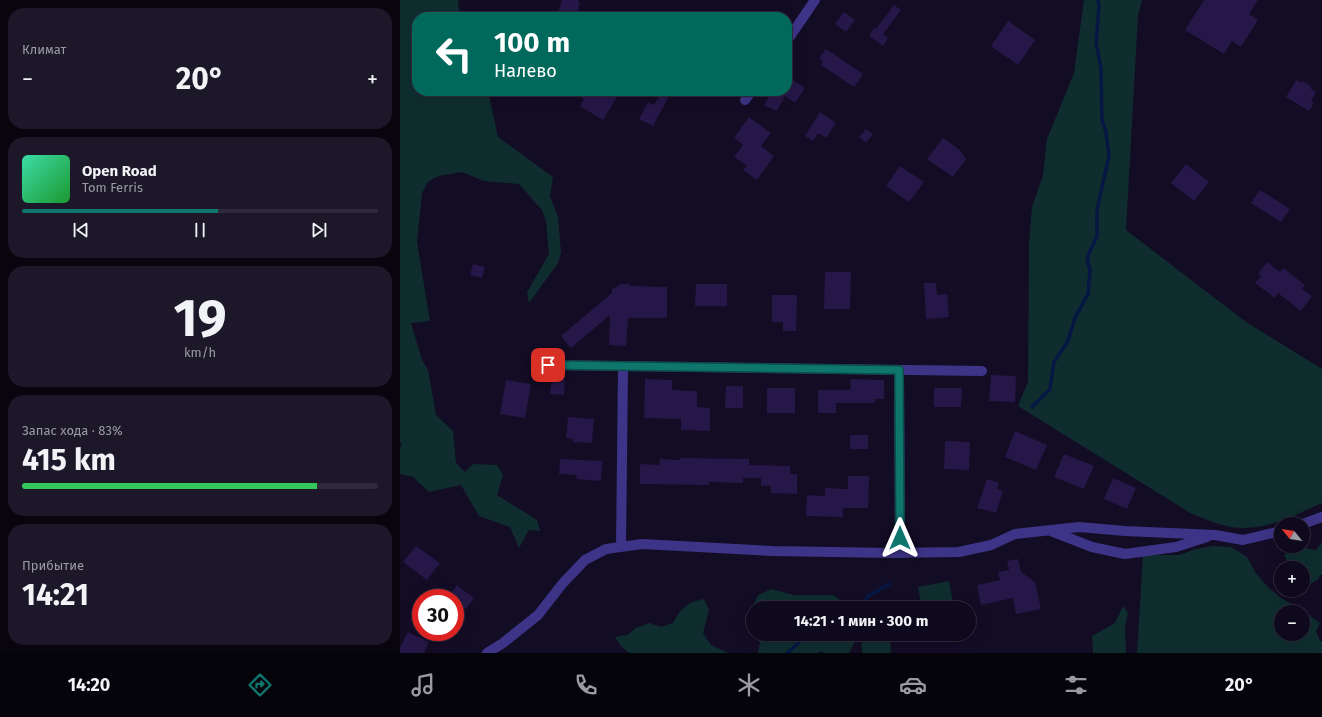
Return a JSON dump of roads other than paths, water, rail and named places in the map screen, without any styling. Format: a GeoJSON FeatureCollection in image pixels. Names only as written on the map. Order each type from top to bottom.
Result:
{"type":"FeatureCollection","features":[{"type":"Feature","properties":{"kind":"street"},"geometry":{"type":"LineString","coordinates":[[792,34],[815,0]]}},
{"type":"Feature","properties":{"kind":"street"},"geometry":{"type":"LineString","coordinates":[[745,100],[748,96]]}},
{"type":"Feature","properties":{"kind":"street"},"geometry":{"type":"LineString","coordinates":[[548,365],[982,371]]}},
{"type":"Feature","properties":{"kind":"street"},"geometry":{"type":"LineString","coordinates":[[621,547],[623,366]]}},
{"type":"Feature","properties":{"kind":"street"},"geometry":{"type":"LineString","coordinates":[[899,370],[900,553]]}},
{"type":"Feature","properties":{"kind":"street"},"geometry":{"type":"LineString","coordinates":[[1310,521],[1322,517]]}},
{"type":"Feature","properties":{"kind":"street"},"geometry":{"type":"LineString","coordinates":[[487,653],[504,643],[538,615],[563,583],[585,560],[606,548],[642,544],[773,551],[900,553],[959,552],[991,545],[1015,534],[1080,527],[1125,531],[1215,535],[1243,540],[1274,533]]}},
{"type":"Feature","properties":{"kind":"street"},"geometry":{"type":"LineString","coordinates":[[1047,530],[1092,547],[1125,554],[1176,547],[1215,535]]}},
{"type":"Feature","properties":{"kind":"waterway"},"geometry":{"type":"LineString","coordinates":[[1032,407],[1050,389],[1054,362],[1068,341],[1075,318],[1088,294],[1090,270],[1087,258],[1097,236],[1097,210],[1109,156],[1106,132],[1102,120],[1101,68],[1096,43],[1099,6],[1098,0]]}},
{"type":"Feature","properties":{"kind":"waterway"},"geometry":{"type":"LineString","coordinates":[[865,601],[868,596],[889,584]]}},
{"type":"Feature","properties":{"kind":"waterway"},"geometry":{"type":"LineString","coordinates":[[787,653],[801,641]]}}]}
